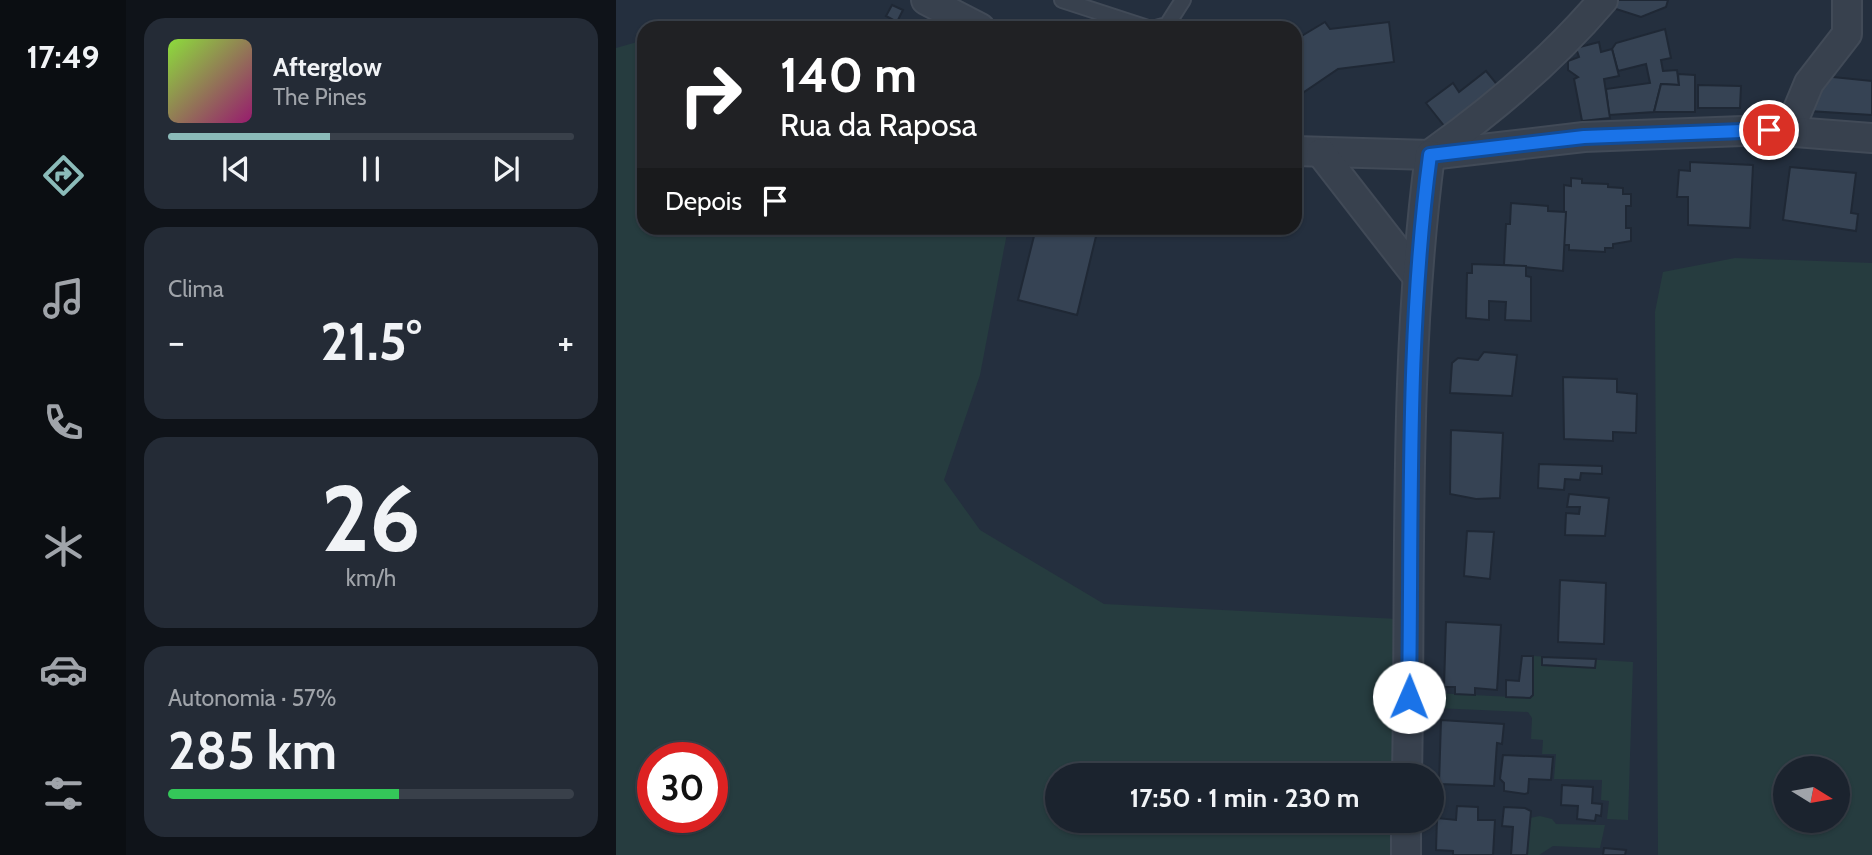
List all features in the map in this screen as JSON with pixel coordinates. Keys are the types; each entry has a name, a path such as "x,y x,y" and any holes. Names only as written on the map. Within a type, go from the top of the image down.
{"street":[{"path":"926,0 967,21"},
{"path":"1407,763 1410,417 1416,275 1430,155 1487,114 1538,69 1603,0"},
{"path":"1789,131 1809,83 1847,34 1847,0"},
{"path":"1308,152 1430,155 1584,137 1789,131 1872,138"},
{"path":"1308,152 1416,275"},
{"path":"1406,833 1406,855"}],"lane":[{"path":"1062,0 1126,21"},
{"path":"1170,21 1183,0"}],"green space":[{"path":"637,42 637,235 1007,235 980,375 944,480 980,530 1104,604 1398,619 1393,763 1045,763 1045,833 1392,833 1391,855 616,855 616,48"},
{"path":"1735,258 1872,263 1872,855 1658,855 1655,312 1663,272"},
{"path":"1533,656 1633,662 1628,820 1607,819 1609,801 1601,800 1602,780 1554,779 1556,754 1542,754 1543,740 1531,739 1532,718 1528,712 1435,708 1435,693 1530,698 1533,695"},
{"path":"1540,816 1552,819 1556,824 1605,825 1600,848 1553,846 1539,855 1527,855 1530,818"}],"building":[{"path":"1615,0 1668,0 1666,7 1641,17 1616,9"},
{"path":"892,5 903,10 898,21 886,16"},
{"path":"1325,22 1330,29 1389,22 1394,62 1338,69 1304,92 1302,36"},
{"path":"1665,29 1671,58 1661,60 1663,71 1677,70 1679,85 1661,84 1654,112 1609,115 1606,89 1650,83 1646,64 1618,71 1612,49 1616,43"},
{"path":"1599,42 1601,52 1612,49 1619,76 1604,79 1610,118 1582,121 1574,79 1578,77 1568,70 1568,61 1579,57 1576,48"},
{"path":"1486,71 1504,93 1449,132 1426,103 1453,83 1459,92"},
{"path":"1678,74 1695,75 1695,112 1654,112 1661,84 1679,85"},
{"path":"1823,76 1872,81 1872,115 1809,111"},
{"path":"1698,85 1741,86 1740,108 1698,108"},
{"path":"1690,162 1753,165 1750,228 1688,225 1688,197 1677,197 1679,170 1690,171"},
{"path":"1790,167 1856,173 1851,213 1858,214 1856,231 1783,220"},
{"path":"1571,178 1582,179 1582,183 1608,184 1608,187 1623,188 1623,194 1631,194 1631,206 1626,206 1626,228 1631,228 1631,241 1613,244 1613,248 1605,248 1605,252 1569,250 1569,245 1564,245 1564,185 1571,186"},
{"path":"1511,203 1548,206 1548,211 1566,212 1563,271 1504,265 1506,224 1510,224"},
{"path":"1034,235 1096,235 1077,315 1018,300"},
{"path":"1472,264 1526,266 1526,276 1531,277 1531,321 1505,320 1506,302 1489,301 1489,320 1466,318 1467,273 1472,273"},
{"path":"1484,352 1517,355 1512,396 1450,393 1452,363 1458,358 1478,360"},
{"path":"1563,377 1617,379 1617,392 1637,394 1636,433 1613,432 1613,441 1564,439"},
{"path":"1451,430 1503,433 1500,498 1476,499 1450,494"},
{"path":"1539,464 1602,466 1602,474 1581,473 1580,480 1565,479 1564,490 1538,488"},
{"path":"1569,494 1609,498 1605,536 1565,535 1566,513 1579,514 1580,507 1567,507"},
{"path":"1467,531 1494,532 1490,579 1464,576"},
{"path":"1560,580 1606,583 1604,644 1558,642"},
{"path":"1446,622 1501,625 1497,690 1475,688 1475,695 1455,694 1455,687 1444,687"},
{"path":"1522,656 1533,656 1533,695 1530,698 1506,697 1506,680 1519,681"},
{"path":"1542,657 1596,659 1595,668 1542,665"},
{"path":"1441,720 1504,724 1502,744 1497,743 1494,786 1444,784 1444,763 1440,763"},
{"path":"1503,755 1553,757 1551,780 1529,779 1528,793 1525,794 1504,791 1504,783 1500,779"},
{"path":"1562,785 1593,787 1592,803 1602,804 1601,816 1596,815 1595,821 1577,819 1578,806 1561,805"},
{"path":"1457,806 1478,807 1478,820 1495,820 1493,855 1453,855 1453,851 1436,850 1437,833 1444,833 1444,819 1456,820"},
{"path":"1504,807 1531,811 1527,855 1511,855 1513,827 1502,826"},
{"path":"1604,848 1626,850 1625,855 1603,855"}],"route":[{"path":"1409,697 1410,406 1418,245 1430,155 1584,137 1769,130"}]}
